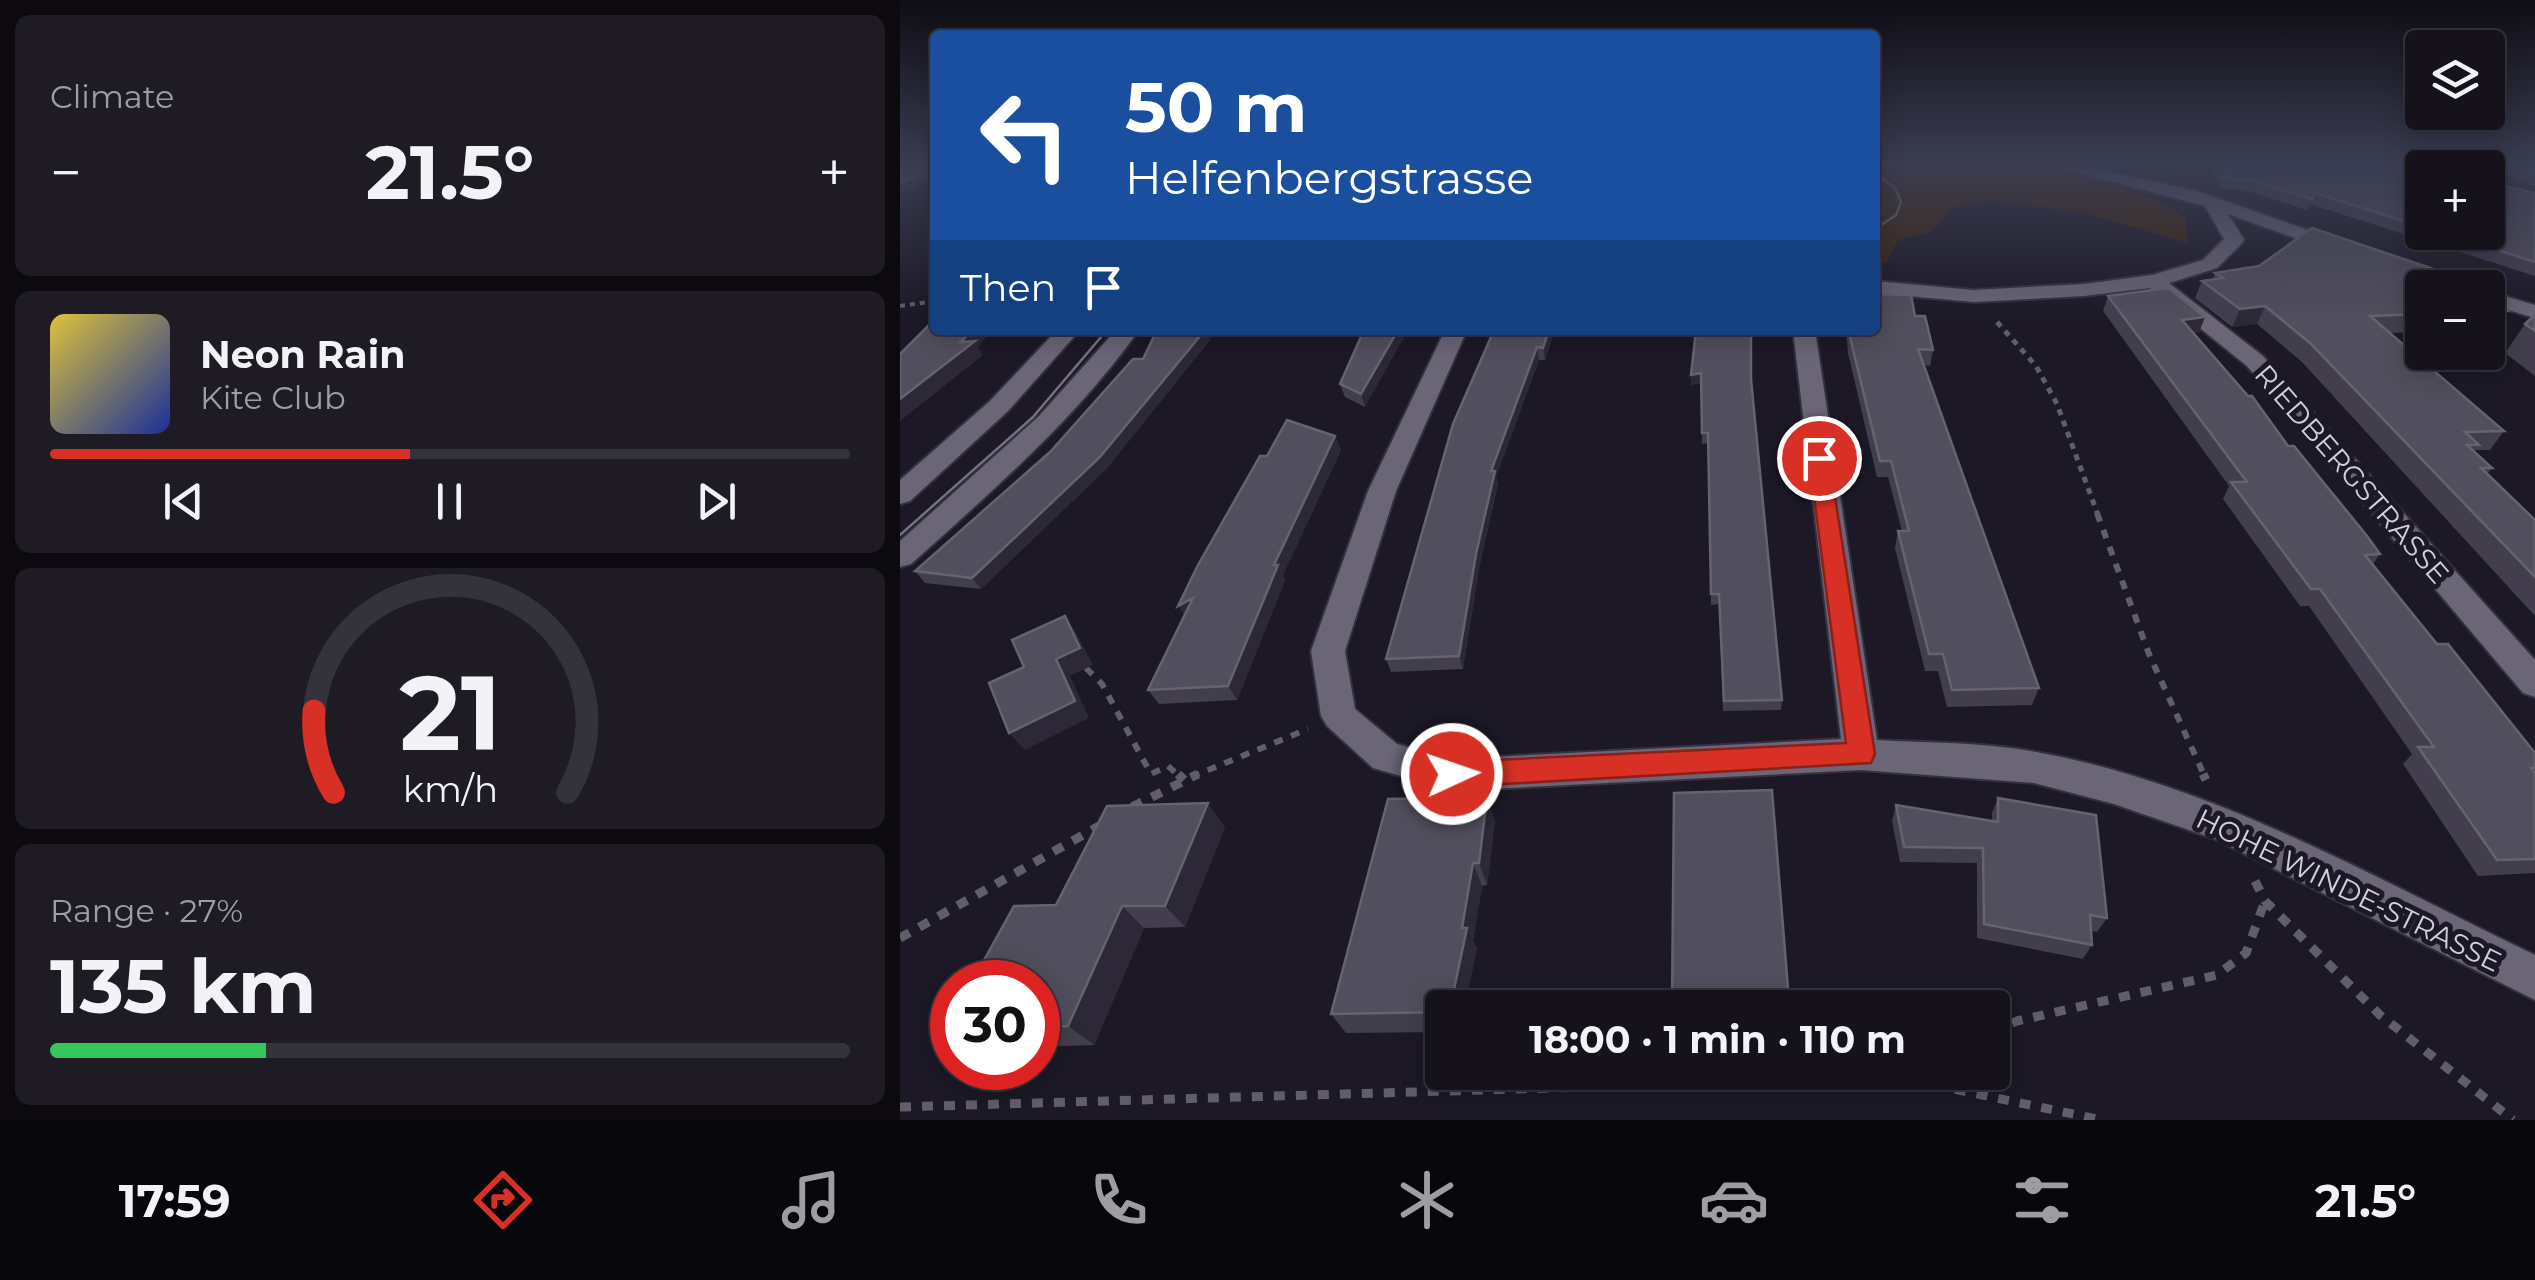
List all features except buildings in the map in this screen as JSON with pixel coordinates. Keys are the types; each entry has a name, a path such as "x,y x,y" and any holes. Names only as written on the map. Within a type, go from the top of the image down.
{"street":[{"path":"1880,287 1974,296 2154,282 2210,264 2234,240 2220,216"},
{"path":"2252,216 2348,251"},
{"name":"RIEDBERGSTRASSE","path":"2154,282 2254,361 2535,684"},
{"path":"2505,302 2535,312"},
{"path":"900,496 999,406 1065,335"},
{"path":"900,557 1018,453 1101,366 1124,335"},
{"path":"1339,716 1328,651 1382,490 1454,335"},
{"path":"1805,335 1861,754"},
{"name":"HOHE WINDE-STRASSE","path":"1339,716 1386,758 1452,774 1861,754 2034,767 2114,786 2226,826 2535,978"}],"path":[{"path":"1974,296 2036,366 2056,404 2143,638 2226,826 2264,901 2380,1015 2513,1120"},
{"path":"900,306 930,302"},
{"path":"1086,668 1102,684 1151,774 1168,766 1184,780"},
{"path":"1123,812 1184,780 1339,716"},
{"path":"900,938 1106,822"},
{"path":"2010,1024 2216,976 2246,953 2264,901"},
{"path":"900,1107 1482,1090"},
{"path":"1958,1090 2102,1120"}],"shaded area":[{"path":"1880,216 1945,216 1932,231 1898,240 1886,263 1880,262"},
{"path":"2095,216 2182,216 2188,243"}],"tram line":[{"path":"1880,226 1894,216"},
{"path":"900,535 1033,417 1103,335"}],"route":[{"path":"1452,774 1861,754 1819,458"}]}
